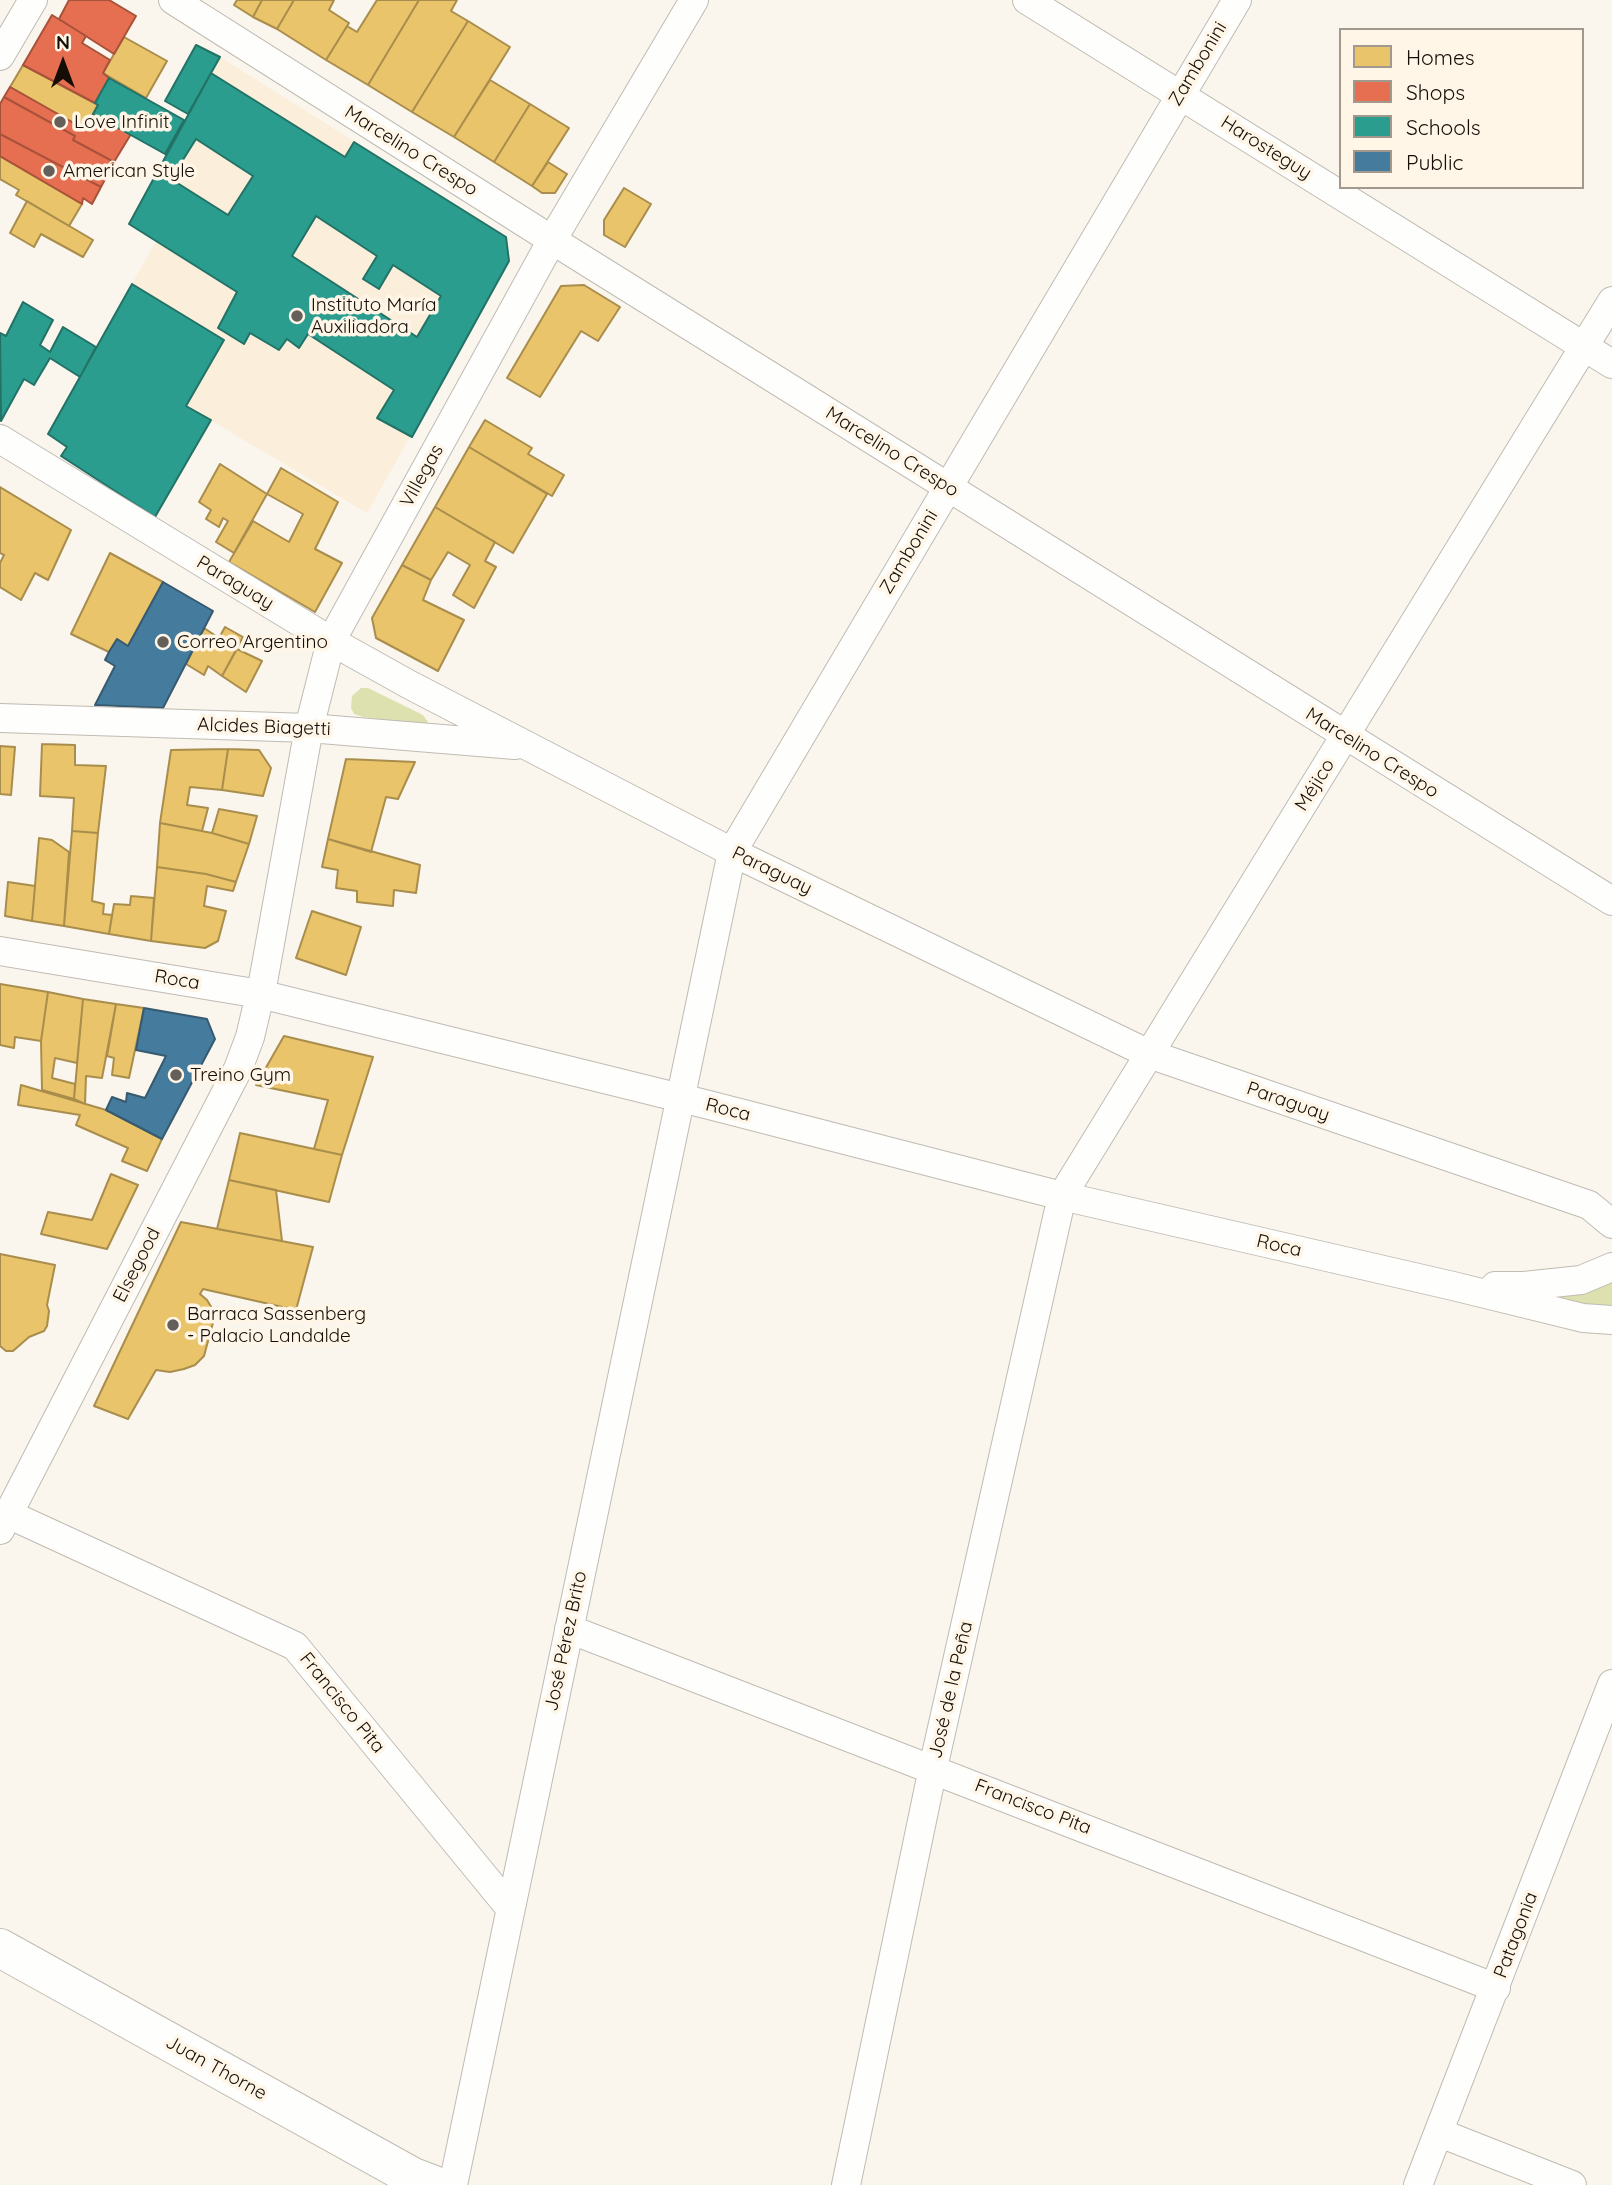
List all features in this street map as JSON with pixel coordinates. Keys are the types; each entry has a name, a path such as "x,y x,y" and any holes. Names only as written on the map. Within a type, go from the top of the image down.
{"street":[{"path":"0,56 33,0"},
{"name":"Marcelino Crespo","path":"173,0 552,240 1612,901"},
{"name":"Villegas","path":"260,994 309,728 331,641 552,240 694,0"},
{"name":"Harosteguy","path":"1027,0 1612,363"},
{"name":"Zambonini","path":"680,1098 732,852 1237,0"},
{"name":"Méjico","path":"1062,1196 1612,301"},
{"name":"Paraguay","path":"0,439 331,641 732,852 1149,1054 1600,1203 1612,1224"},
{"name":"Alcides Biagetti","path":"0,718 309,728 528,747"},
{"name":"Roca","path":"0,951 260,994 1062,1196 1453,1286"},
{"name":"Elsegood","path":"4,1522 238,1069 250,1037 260,994"},
{"name":"José Pérez Brito","path":"453,2185 680,1098"},
{"name":"José de la Peña","path":"846,2185 933,1768 1062,1196"},
{"path":"1453,1286 1524,1286 1581,1280 1612,1267"},
{"path":"1453,1286 1583,1318 1612,1320"},
{"name":"Francisco Pita","path":"4,1522 295,1646 510,1908"},
{"name":"Francisco Pita","path":"569,1629 1496,1988"},
{"name":"Patagonia","path":"1418,2185 1612,1684"},
{"name":"Juan Thorne","path":"0,1948 413,2177 434,2185"},
{"path":"1440,2133 1572,2185"}],"shaded area":[{"name":"Instituto María Auxiliadora","path":"220,57 506,237 509,261 367,513 212,421 155,517 61,456 67,447 48,434 156,241 129,224"}],"green space":[{"path":"361,688 368,688 423,715 428,722 424,725 354,714 351,708 352,696"},
{"path":"1612,1276 1612,1314 1525,1296"}],"building: Homes":[{"path":"237,0 262,0 253,17 234,5"},
{"path":"262,0 294,0 277,29 253,17"},
{"path":"294,0 334,0 329,10 349,23 326,60 277,29"},
{"path":"377,0 419,0 368,85 326,60 347,26 357,32"},
{"path":"419,0 457,0 451,11 468,21 412,112 368,85"},
{"path":"468,21 510,47 454,137 412,112"},
{"path":"124,37 167,61 146,98 103,73"},
{"path":"23,65 98,105 86,130 10,87"},
{"path":"490,80 530,104 494,162 454,137"},
{"path":"530,104 569,128 532,186 494,162"},
{"path":"0,156 82,204 69,226 16,195 19,190 0,179"},
{"path":"548,162 567,174 555,193 542,193 532,186"},
{"path":"624,188 651,204 625,247 604,235 604,220"},
{"path":"27,201 93,240 83,257 41,234 34,247 10,233"},
{"path":"584,285 620,307 598,341 581,331 540,397 507,378 561,286"},
{"path":"485,420 532,448 528,454 564,475 552,496 469,447"},
{"path":"469,447 547,494 513,553 435,507"},
{"path":"220,464 267,494 234,553 216,542 228,521 223,518 219,527 206,519 211,510 199,502"},
{"path":"281,468 338,502 315,549 342,563 315,612 229,562 253,521 289,542 303,514 267,494"},
{"path":"0,487 71,530 48,580 35,573 21,600 0,587 0,563 4,555 0,553"},
{"path":"435,507 495,542 485,561 496,567 474,608 453,595 470,565 448,552 431,580 402,565"},
{"path":"110,553 163,582 128,646 117,639 109,652 71,634"},
{"path":"402,565 431,580 423,600 464,620 438,671 376,638 372,618"},
{"path":"225,627 243,637 222,676 208,666 204,675 186,664 204,628 219,638"},
{"path":"237,649 262,661 246,692 222,676"},
{"path":"42,744 75,745 75,765 106,766 98,833 72,831 74,798 40,796"},
{"path":"0,746 15,747 11,795 0,794"},
{"path":"228,749 259,750 271,768 263,796 222,790"},
{"path":"228,749 222,790 190,787 187,805 208,808 202,831 160,823 171,750"},
{"path":"346,759 415,762 398,799 386,797 371,852 328,839"},
{"path":"219,809 257,816 249,844 212,833"},
{"path":"160,823 212,833 249,844 236,882 206,874 157,867"},
{"path":"72,831 98,833 92,901 104,904 103,914 112,915 109,934 64,926"},
{"path":"39,838 52,840 69,852 64,926 32,921"},
{"path":"328,839 420,865 416,893 394,890 393,906 357,902 357,891 336,888 338,870 322,867"},
{"path":"157,867 206,874 236,882 233,891 207,886 204,906 226,911 218,941 205,948 151,941"},
{"path":"8,882 35,886 32,921 5,916"},
{"path":"131,896 154,898 151,941 109,934 114,904 130,905"},
{"path":"312,911 361,927 346,975 296,958"},
{"path":"0,984 48,992 41,1041 15,1037 14,1048 0,1045"},
{"path":"48,992 83,999 77,1063 55,1058 52,1078 75,1084 74,1099 42,1090 41,1041"},
{"path":"83,999 116,1004 102,1078 86,1076 85,1104 74,1099"},
{"path":"116,1004 144,1008 129,1078 112,1075 114,1058 107,1056"},
{"path":"284,1036 373,1057 342,1155 314,1149 328,1100 256,1085"},
{"path":"21,1085 106,1110 162,1139 147,1171 122,1161 128,1148 76,1125 80,1115 18,1105"},
{"path":"240,1133 342,1155 329,1202 229,1180"},
{"path":"111,1174 138,1185 107,1249 41,1234 48,1212 92,1220"},
{"path":"229,1180 276,1190 282,1241 217,1229"},
{"name":"Barraca Sassenberg - Palacio Landalde","path":"181,1222 313,1247 296,1310 203,1289 200,1294 213,1310 214,1319 204,1356 195,1365 184,1369 170,1372 156,1370 128,1419 94,1406"},
{"path":"0,1254 55,1265 47,1305 47,1326 44,1331 29,1337 13,1351 6,1351 0,1346"}],"building: Shops":[{"path":"69,0 109,0 136,16 114,54 59,19"},
{"path":"52,15 86,36 82,43 110,60 103,73 109,78 95,103 23,65"},
{"name":"Love Infinit","path":"10,87 86,130 93,114 131,134 114,162 73,140 75,136 4,97"},
{"path":"4,97 75,136 73,140 114,162 101,187 0,134 0,104"},
{"name":"American Style","path":"0,134 101,187 92,204 83,198 82,204 0,156"}],"building: Schools":[{"path":"196,45 220,57 188,114 165,101"},
{"name":"Instituto María Auxiliadora","path":"211,73 345,157 354,142 506,237 509,261 412,437 377,418 394,390 308,334 299,348 287,339 279,350 250,333 244,344 218,328 237,292 129,224","holes":["196,139 253,176 228,215 171,179","316,216 377,256 363,279 379,289 393,265 441,296 417,337 292,256"]},
{"path":"109,78 184,120 165,154 93,114 98,105 95,103"},
{"path":"132,284 224,340 186,406 211,420 155,517 61,456 67,447 48,434"},
{"path":"23,302 53,320 40,345 50,352 63,327 96,347 80,377 50,358 34,385 24,379 1,421 0,333 6,336"}],"building: Public":[{"name":"Correo Argentino","path":"163,582 213,611 163,708 95,705 115,666 105,660 109,652 117,639 128,646"},
{"name":"Treino Gym","path":"144,1008 207,1019 215,1039 162,1139 106,1110 112,1097 126,1102 127,1093 145,1098 166,1056 136,1050"}],"place":[{"name":"Love Infinit","path":"60,122"},
{"name":"American Style","path":"49,171"},
{"name":"Instituto María Auxiliadora","path":"297,316"},
{"name":"Correo Argentino","path":"163,642"},
{"name":"Treino Gym","path":"176,1075"},
{"name":"Barraca Sassenberg - Palacio Landalde","path":"173,1325"}]}
